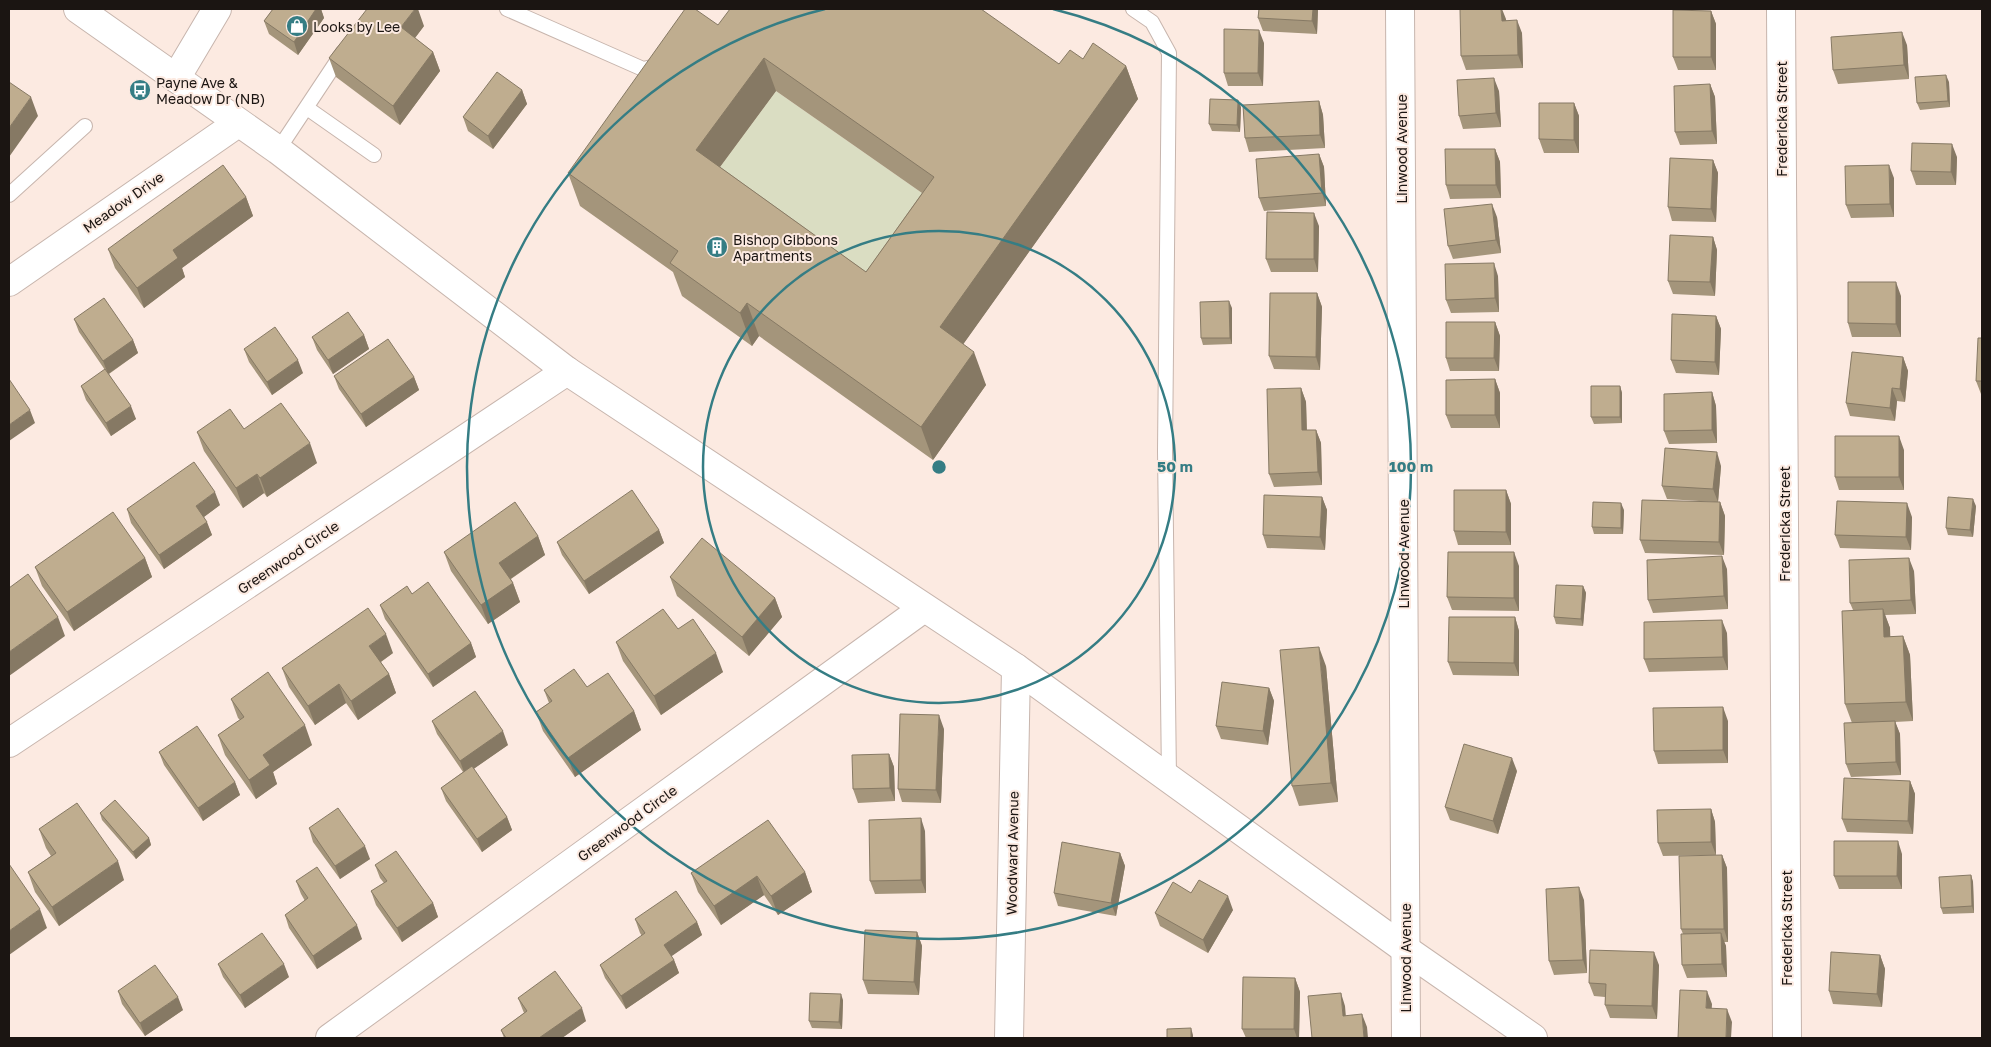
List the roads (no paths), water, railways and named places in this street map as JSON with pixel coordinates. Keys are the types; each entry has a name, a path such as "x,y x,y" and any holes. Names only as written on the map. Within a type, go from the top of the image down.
{"street":[{"path":"78,9 278,150 567,371 1016,668 1405,949 1533,1038"},
{"path":"176,78 217,9"},
{"name":"Linwood Avenue","path":"1400,9 1406,1038"},
{"name":"Fredericka Street","path":"1781,9 1786,1038"},
{"name":"Meadow Drive","path":"9,282 238,123"},
{"name":"Greenwood Circle","path":"9,743 567,371"},
{"name":"Greenwood Circle","path":"330,1038 924,608"},
{"name":"Woodward Avenue","path":"1009,1038 1016,668"}],"lane":[{"path":"507,9 643,69 661,66 674,53"},
{"path":"1133,9 1152,22 1169,53 1165,452 1169,779"},
{"path":"278,150 349,42"},
{"path":"307,108 374,155"},
{"path":"9,195 85,126"}],"place":[{"name":"Looks by Lee","path":"297,26"},
{"name":"Payne Ave & Meadow Dr (NB)","path":"140,90"},
{"name":"Bishop Gibbons Apartments","path":"717,247"}]}
